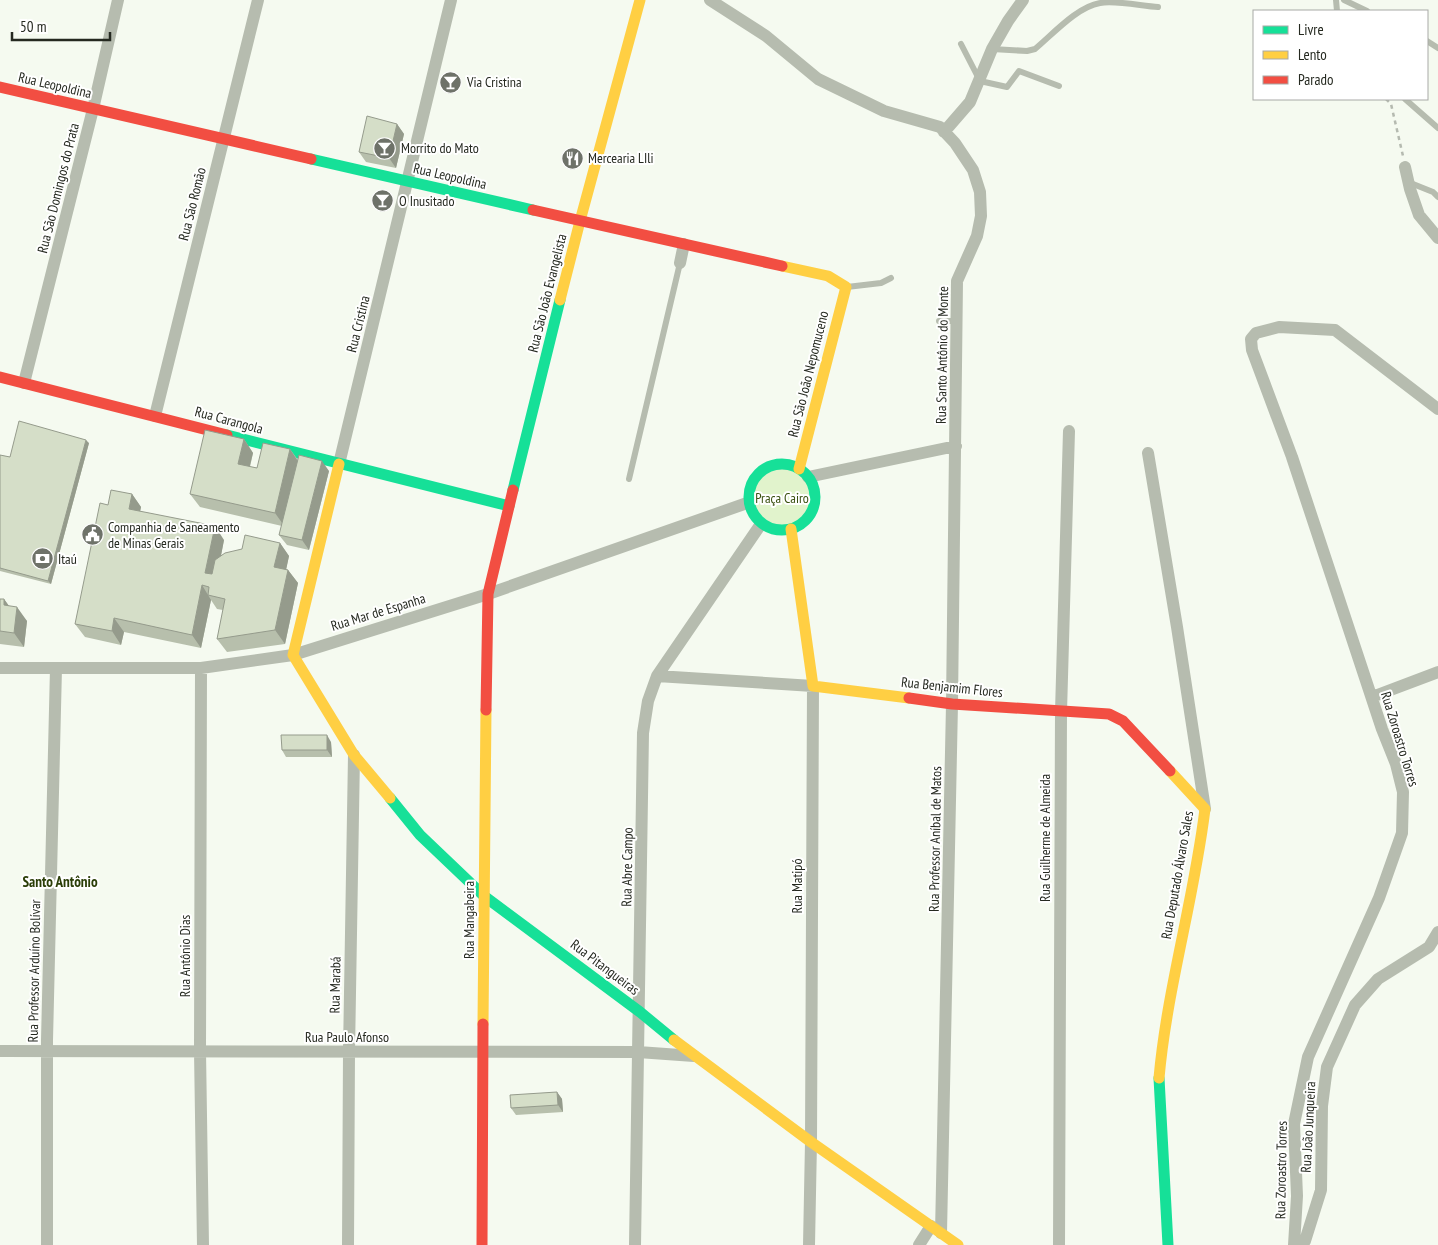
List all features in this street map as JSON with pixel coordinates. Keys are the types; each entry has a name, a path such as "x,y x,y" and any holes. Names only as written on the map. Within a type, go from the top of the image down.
{"street":[{"name":"Rua São Domingos do Prata","path":"24,383 93,109 118,0"},
{"name":"Rua São Romão","path":"155,416 258,0"},
{"name":"Rua Cristina","path":"293,655 451,0"},
{"name":"Rua São João Evangelista","path":"488,594 508,506 580,221 640,0"},
{"name":"Rua Santo Antônio do Monte","path":"710,0 766,36 818,79 884,112 940,127 973,170 980,192 981,216 977,236 957,281 956,446"},
{"path":"944,132 970,102 992,48 1022,0"},
{"name":"Rua Leopoldina","path":"0,87 408,182 828,276 846,287"},
{"path":"1405,167 1419,215 1438,238"},
{"path":"680,263 684,244"},
{"name":"Rua São João Nepomuceno","path":"804,473 846,287"},
{"name":"Rua Zoroastro Torres","path":"1294,1245 1296,1196 1294,1124 1308,1057 1379,898 1402,832 1403,792 1396,764 1372,698 1292,457 1252,350 1251,339 1256,333 1279,327 1335,330 1438,409"},
{"name":"Rua Carangola","path":"0,377 508,506"},
{"name":"Rua Guilherme de Almeida","path":"1059,1245 1061,712 1069,431"},
{"path":"804,473 956,446"},
{"name":"Rua Professor Aníbal de Matos","path":"936,1229 952,704 956,446"},
{"name":"Rua Deputado Álvaro Sales","path":"1148,453 1205,809 1200,851 1163,1036 1159,1081 1168,1245"},
{"path":"782,464 791,465 804,473 814,492 814,508 809,517 801,525 791,530 777,530 761,524 753,512 750,502 752,484 757,476 764,470 782,464"},
{"name":"Rua Mar de Espanha","path":"0,668 201,668 293,655 488,594 750,502"},
{"name":"Rua Abre Campo","path":"635,1245 643,733 648,701 657,676 761,524"},
{"name":"Rua Matipó","path":"791,530 813,686 809,1245"},
{"name":"Rua Mangabeira","path":"482,1245 488,594"},
{"name":"Rua Pitangueiras","path":"293,655 354,755 420,835 484,896 640,1012 694,1056 811,1142 958,1245"},
{"name":"Rua Professor Arduíno Bolívar","path":"47,1245 48,1052 56,668"},
{"name":"Rua Antônio Dias","path":"201,668 200,1051 203,1245"},
{"path":"1372,698 1438,672"},
{"name":"Rua Benjamim Flores","path":"657,676 813,686 952,704 1109,714 1123,721 1205,809"},
{"name":"Rua Marabá","path":"348,1245 354,755"},
{"name":"Rua João Junqueira","path":"1301,1245 1305,1241 1321,1190 1322,1106 1327,1067 1355,1005 1378,979 1429,946 1438,932"},
{"name":"Rua Paulo Afonso","path":"0,1051 638,1052 694,1056"},
{"path":"919,1245 936,1229"}],"lane":[{"path":"1344,0 1352,2 1365,10"},
{"path":"992,48 1027,51 1035,49 1084,7 1102,2 1158,7"},
{"path":"961,44 980,81 1007,87 1019,71 1059,86"},
{"path":"1406,100 1438,128"},
{"path":"1408,182 1433,192 1438,197"},
{"path":"630,479 680,263"},
{"path":"846,287 881,283 891,278"},
{"path":"939,321 956,321"}],"path":[{"path":"1387,100 1391,104 1405,167"}],"green space":[{"name":"Praça Cairo","path":"782,468 798,473 803,477 807,482 812,498 807,514 803,519 798,523 782,528 766,523 761,519 757,514 752,498 757,482 761,477 766,473"}],"building":[{"path":"367,116 397,124 389,158 359,152"},
{"path":"19,421 86,440 48,581 0,568 0,455 10,457"},
{"path":"205,430 244,439 238,464 257,468 263,443 290,449 275,513 190,494"},
{"path":"299,455 322,461 302,540 279,535"},
{"path":"111,490 132,494 129,509 215,526 205,573 212,574 215,560 225,553 242,549 245,535 280,543 274,567 288,570 275,630 217,639 225,599 208,595 209,587 202,585 192,635 114,618 112,631 75,624 100,503 108,505"},
{"path":"0,599 4,599 4,605 17,607 14,633 0,631"},
{"path":"281,735 327,735 327,750 282,750"},
{"path":"557,1092 558,1105 511,1108 510,1095"}],"traffic: fast":[{"path":"311,159 533,210"},
{"path":"513,490 560,300"},
{"path":"227,435 509,506"},
{"path":"782,464 795,467 805,474 812,484 815,497 812,510 805,520 795,527 782,530 769,527 759,520 752,510 749,497 752,484 759,474 769,467 782,464"},
{"path":"390,798 420,835 484,896 640,1012 674,1040"},
{"path":"1159,1078 1168,1245"}],"traffic: slow":[{"path":"560,300 640,0"},
{"path":"782,266 828,276 846,287 799,469"},
{"path":"339,464 293,655 354,755 390,798"},
{"path":"791,529 813,686 909,698"},
{"path":"483,1024 486,710"},
{"path":"1159,1078 1168,1011 1205,809 1170,771"},
{"path":"674,1040 811,1142 958,1245"}],"traffic: jam":[{"path":"0,87 311,159"},
{"path":"533,210 782,266"},
{"path":"0,377 227,435"},
{"path":"486,710 488,594 513,490"},
{"path":"909,698 952,704 1109,714 1123,721 1170,771"},
{"path":"482,1245 483,1024"}],"place":[{"name":"Via Cristina","path":"451,82"},
{"name":"Morrito do Mato","path":"385,148"},
{"name":"Mercearia LIli","path":"572,158"},
{"name":"O Inusitado","path":"383,201"},
{"name":"Companhia de Saneamento de Minas Gerais","path":"92,535"},
{"name":"Itaú","path":"42,559"}],"district":[{"name":"Santo Antônio","path":"60,882"}]}
